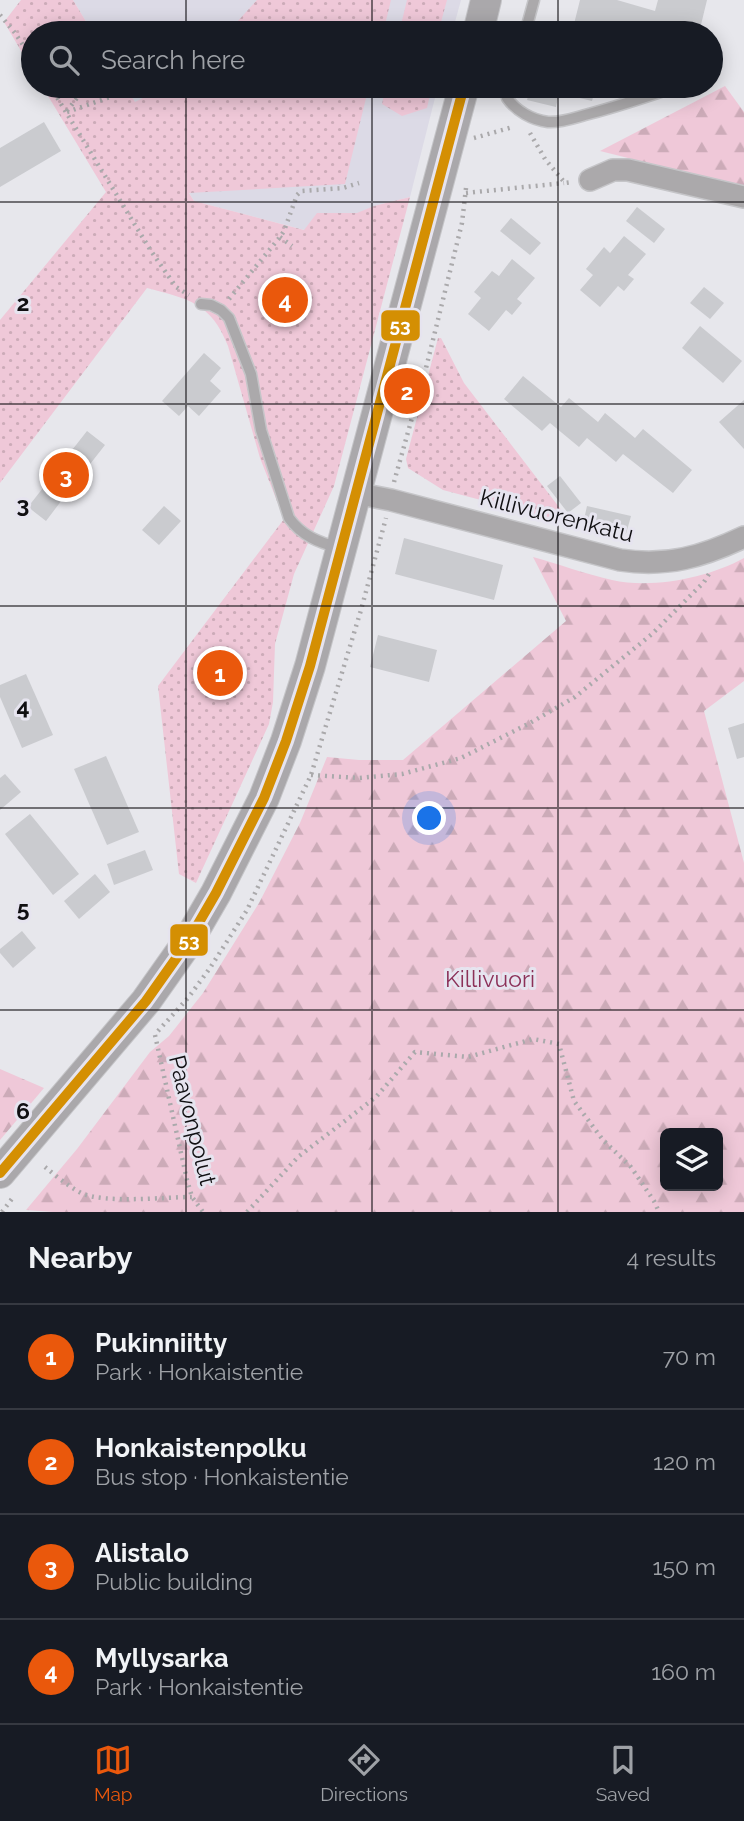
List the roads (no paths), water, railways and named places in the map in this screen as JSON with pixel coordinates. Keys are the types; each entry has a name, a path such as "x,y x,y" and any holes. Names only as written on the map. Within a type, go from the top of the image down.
{"street":[{"path":"481,21 486,0"},
{"path":"0,1173 146,1001 187,943 216,893 264,798 310,666 461,98"},
{"path":"590,180 613,170 628,170 744,197"},
{"name":"Killivuorenkatu","path":"355,493 620,560 644,563 669,562 693,556 744,537"}],"lane":[{"path":"528,21 534,0"},
{"path":"507,98 513,107 525,115 548,122 572,119 642,98"},
{"path":"201,304 211,305 229,318 251,374 261,430 289,518 297,530 318,542 342,549"}],"place":[{"name":"Myllysarka","path":"285,300"},
{"name":"Honkaistenpolku","path":"407,391"},
{"name":"Alistalo","path":"66,475"},
{"name":"Pukinniitty","path":"220,673"}],"park label":[{"name":"Killivuori","path":"490,978"}]}
